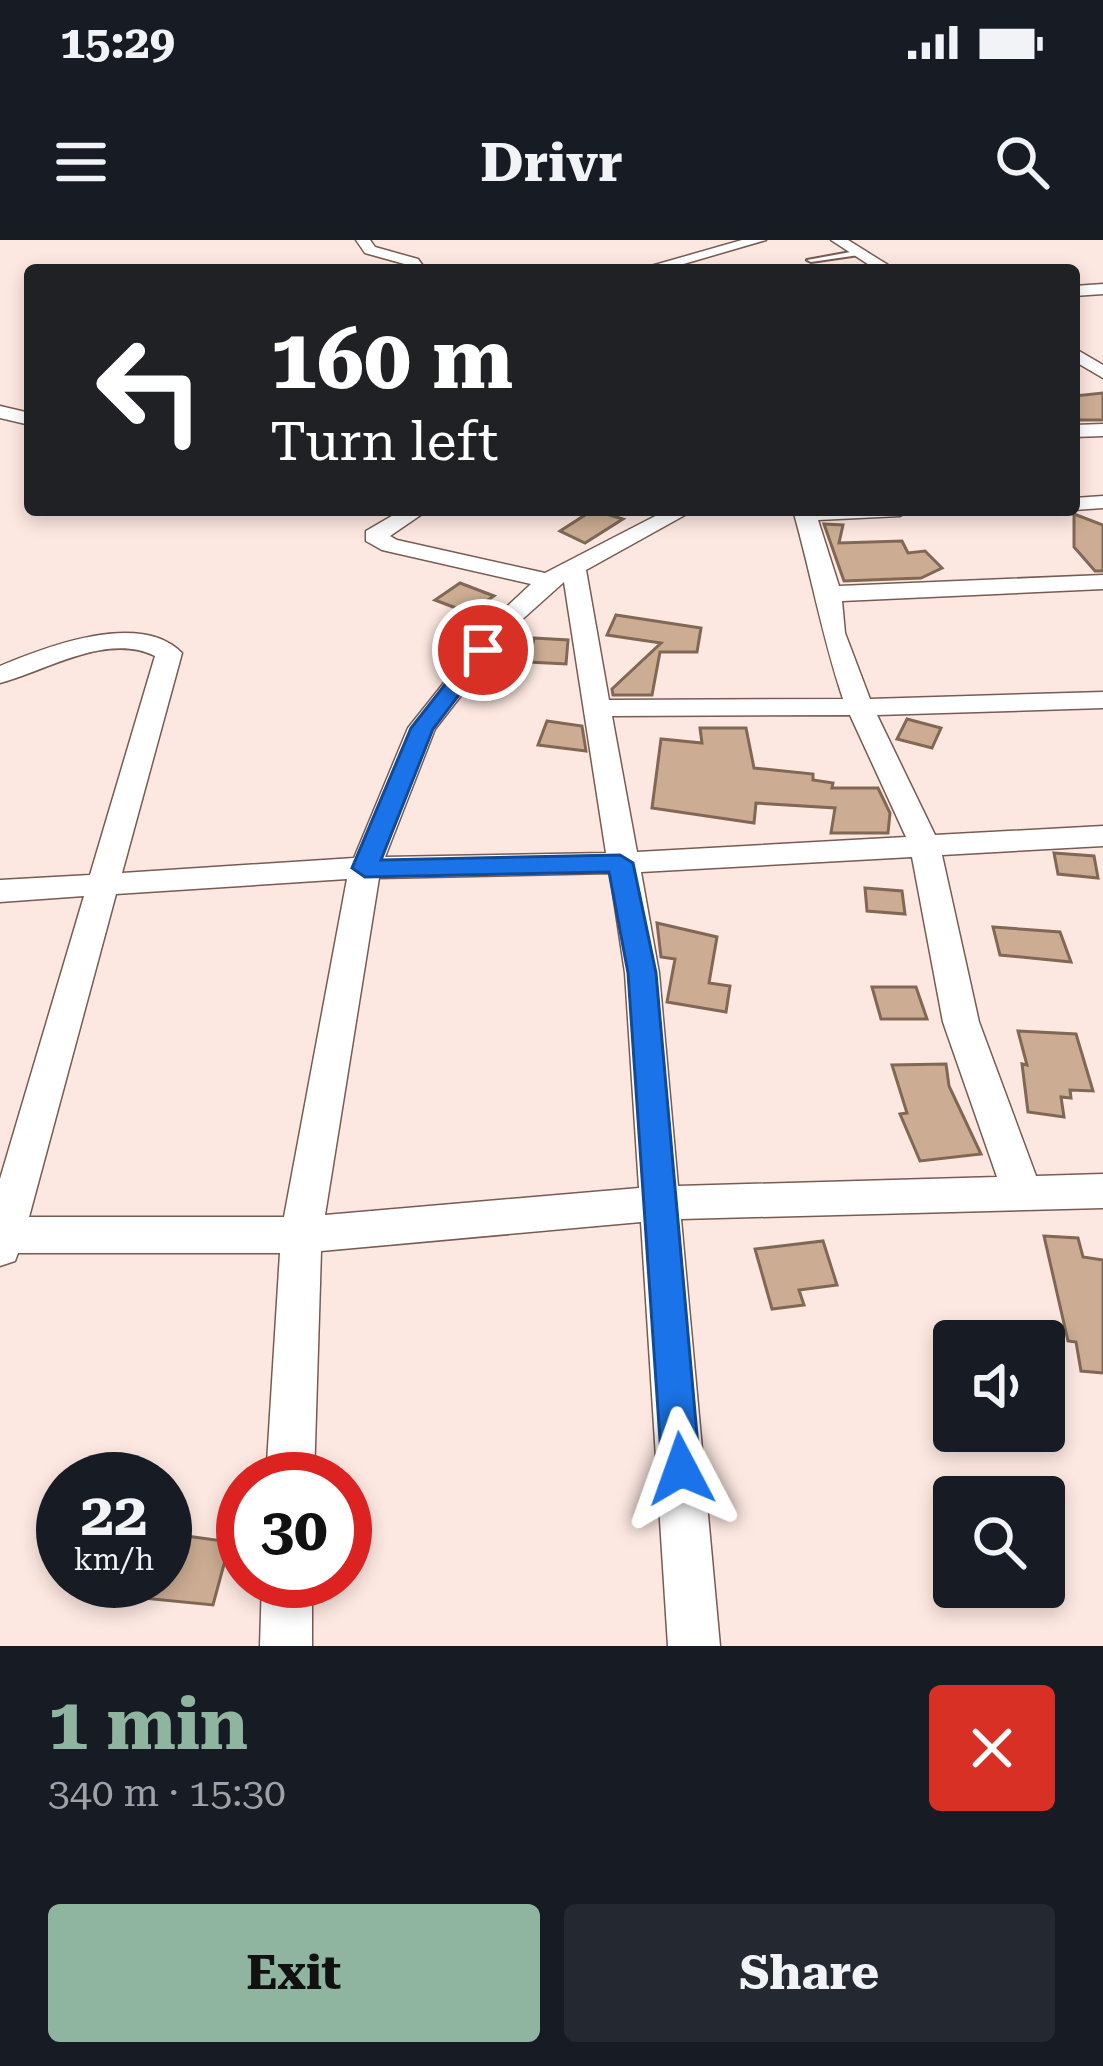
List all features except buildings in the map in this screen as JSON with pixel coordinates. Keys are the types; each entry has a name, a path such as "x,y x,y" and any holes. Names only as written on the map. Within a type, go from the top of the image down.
{"street":[{"path":"363,240 370,250 414,264"},
{"path":"668,264 759,240"},
{"path":"838,240 877,264"},
{"path":"407,516 374,536 390,545 560,573"},
{"path":"291,1452 301,1235 365,868 422,728 507,620 560,573 671,516"},
{"path":"805,516 829,594 833,633 859,706 925,846 962,1022 1022,1192"},
{"path":"560,573 601,708 620,863 642,973 694,1646"},
{"path":"829,594 1103,582"},
{"path":"0,675 68,651 107,644 155,645 169,653 3,1242 301,1235 661,1203 1103,1191"},
{"path":"601,708 1103,700"},
{"path":"0,891 365,868 620,863 1103,836"},
{"path":"286,1646 287,1608"}],"lane":[{"path":"811,260 856,253"}],"route":[{"path":"483,650 422,728 365,868 620,863 642,973 681,1469"}]}
